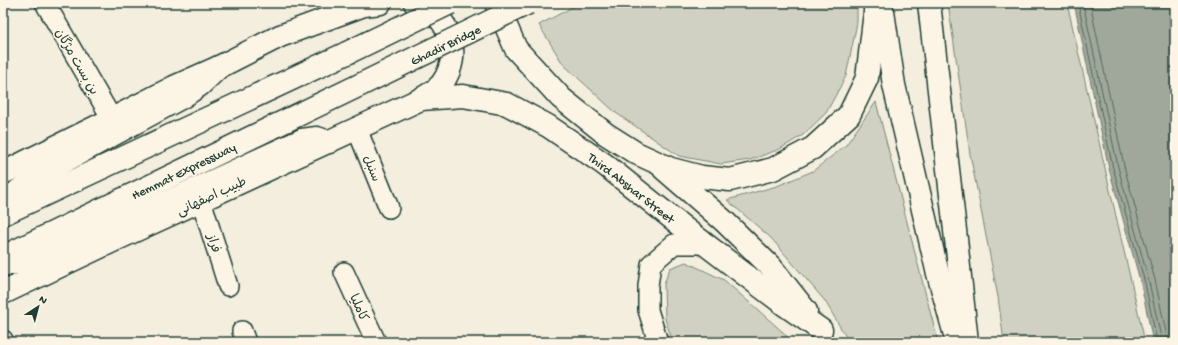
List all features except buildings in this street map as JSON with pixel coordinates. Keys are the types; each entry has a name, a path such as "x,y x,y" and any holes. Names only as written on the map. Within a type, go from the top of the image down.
{"main road":[{"path":"3,173 112,120 174,87 219,67 280,36 331,3"},
{"path":"415,3 424,6 438,15 448,29 452,45 452,62 446,78 435,91 421,99"},
{"path":"3,214 347,53 450,3"},
{"path":"496,3 516,49 562,98 606,134 636,152 671,168 702,177 730,180 773,169 812,148 848,115 867,78 875,3"},
{"name":"Ghadir Bridge","path":"362,84 528,3"},
{"path":"881,3 894,85 937,270 957,342"},
{"path":"929,3 967,342"},
{"path":"280,36 370,4"},
{"path":"3,205 35,177 184,96 200,85 219,67"},
{"name":"Hemmat Expressway","path":"3,257 362,84"},
{"name":"Third Abshar Street","path":"421,99 463,96 507,104 548,126 604,164 824,336"},
{"name":"طبیب اصفهانی","path":"3,293 421,99"},
{"path":"3,264 29,262 43,259 302,140 318,138 329,142"},
{"name":"Third Abshar Street","path":"654,160 724,221 771,267 824,336"}],"street":[{"name":"بن بست مژگان","path":"45,3 112,120"},
{"name":"سنبل","path":"357,129 389,208"},
{"name":"فراز","path":"201,200 228,286"},
{"path":"658,342 648,310 648,286 651,264 674,244 707,244"},
{"name":"کاملیا","path":"344,272 376,342"}],"shaded area":[{"path":"580,3 857,3 857,23 846,76 826,113 803,135 780,149 750,160 721,164 679,156 616,113 563,64 539,25"},
{"path":"948,3 1067,3 1145,342 1004,342 998,297 970,154"},
{"path":"876,102 938,342 849,342 825,301 771,238 727,200 777,186 813,171 846,145"},
{"path":"686,262 724,280 784,333 791,342 673,342 665,319 664,284 670,268"}],"water":[{"path":"1074,3 1175,3 1175,342 1153,342 1141,284 1109,169"}]}
